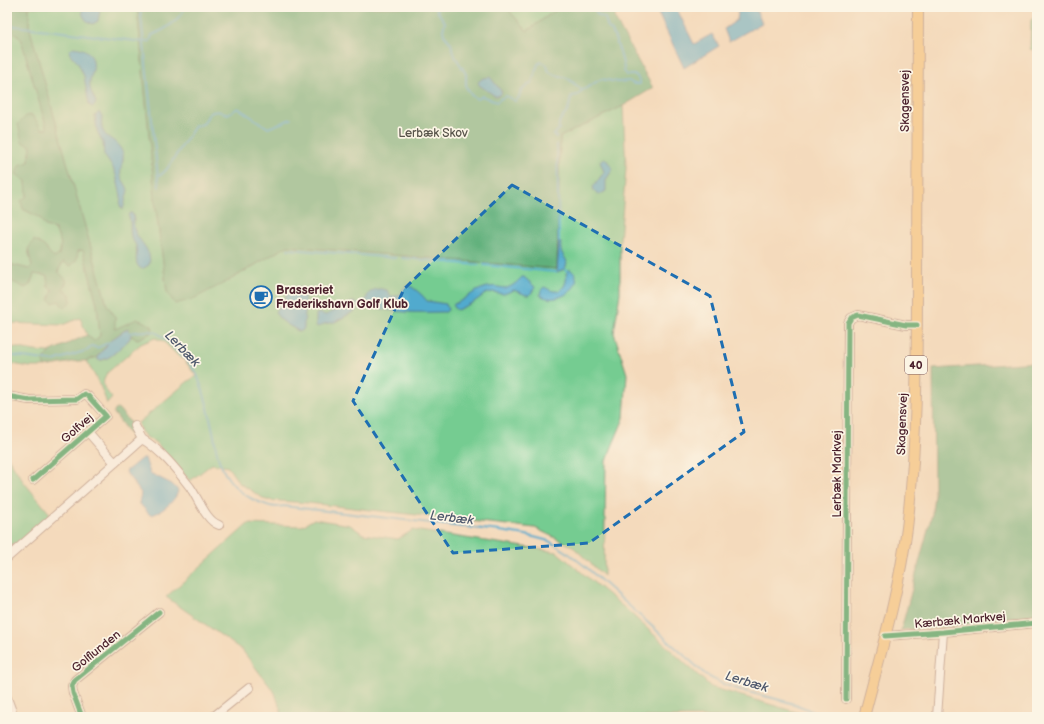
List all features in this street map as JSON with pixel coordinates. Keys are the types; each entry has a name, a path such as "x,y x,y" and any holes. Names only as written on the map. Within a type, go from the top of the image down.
{"main road":[{"name":"Skagensvej","path":"864,717 885,636 903,553 912,476 915,434 917,325 918,7"}],"street":[{"name":"Lerbæk Markvej","path":"846,699 848,323 851,318 858,315 906,325 917,325"},
{"name":"Golfvej","path":"7,396 29,400 77,399 84,394 88,396 106,416 33,480"},
{"path":"135,426 142,439 151,444 190,487 205,513 214,524 219,525"},
{"name":"Golfvej","path":"88,432 115,462"},
{"path":"7,558 142,439"},
{"name":"Golflunden","path":"82,717 73,693 72,686 75,680 159,612"},
{"name":"Kærbæk Markvej","path":"885,636 1037,623"},
{"name":"Kærbæk Markvej","path":"937,717 943,632"},
{"path":"213,717 249,688"},
{"path":"7,698 14,717"}],"highlighted area":[{"path":"512,185 710,296 744,432 589,543 453,553 353,401 404,289"}],"green space":[{"path":"7,7 14,8 8,19 11,29 21,39 47,129 42,129 31,146 26,181 27,196 23,209 40,218 45,226 55,229 61,243 59,255 54,258 44,246 28,249 32,266 29,269 9,264 7,268"},
{"path":"14,7 29,7 29,26 107,305 115,316 115,329 137,319 151,325 153,328 151,333 138,339 131,336 128,328 111,340 97,357 86,361 45,367 43,362 49,352 87,335 94,341 100,336 97,304 83,250 78,251 77,259 71,266 63,262 58,271 67,281 63,289 70,294 71,302 64,308 59,301 53,303 49,300 53,290 48,287 47,276 34,274 30,285 25,288 7,279 7,268 9,264 29,269 32,266 28,249 34,240 44,246 54,258 59,255 61,243 55,229 45,226 40,218 23,209 21,201 27,196 26,181 16,174 19,165 29,162 31,146 22,142 18,124 26,116 32,115 42,129 47,129 21,39 11,29 8,19"},
{"path":"29,7 137,7 156,209 167,292 228,281 287,246 557,269 560,137 623,106 626,168 620,241 620,293 614,333 627,374 624,418 606,461 604,576 572,546 535,528 308,503 266,500 239,483 228,467 212,464 190,481 155,442 144,435 138,423 196,376 183,358 180,358 163,341 155,338 141,344 107,373 104,380 104,386 112,398 107,404 103,392 86,361 97,357 98,360 106,359 115,353 129,340 131,336 138,339 153,328 114,329 115,316 107,305 29,26"},
{"name":"Lerbæk Skov","path":"137,7 506,7 527,31 560,7 620,7 614,17 653,88 623,106 560,137 557,269 287,246 228,281 193,299 175,304 167,292 156,209"},
{"path":"506,7 560,7 527,31"},
{"path":"1034,17 1037,18 1037,51 1030,49 1031,20"},
{"path":"83,250 97,304 100,336 94,341 87,335 80,318 62,325 7,323 7,279 30,285 34,274 47,276 48,287 55,294 64,308 63,289 58,271 68,258"},
{"path":"7,346 49,352 43,362 45,367 30,367 7,363"},
{"path":"1037,362 1037,621 901,630 932,514 934,494 933,369"},
{"path":"118,408 131,423 136,432 136,440 129,447 131,436 113,412"},
{"path":"7,456 23,481 51,515 7,554"},
{"path":"314,519 350,525 363,534 398,539 413,530 557,552 627,610 711,687 813,717 283,717 275,693 242,650 166,597 248,524 302,526"}],"water":[{"path":"83,7 99,7 100,11 98,21 93,24 88,22 82,13"},
{"path":"655,7 676,7 694,44 712,34 719,46 684,68"},
{"path":"734,7 755,7 762,23 729,42 724,29 737,20 738,13"},
{"path":"73,47 83,49 92,57 93,70 90,84 96,102 92,107 89,105 84,76 78,63 69,51"},
{"path":"490,77 502,92 500,95 495,96 479,85 478,82 483,78"},
{"path":"99,112 102,116 103,130 105,134 115,142 123,154 121,176 128,190 123,210 120,206 121,196 116,175 104,155 103,143 97,131 95,116"},
{"path":"604,158 613,169 606,180 606,191 598,194 594,191 593,187 604,172 600,162"},
{"path":"130,213 133,215 135,231 149,255 149,265 142,269 137,263 136,246 131,237 130,220 128,215"},
{"path":"559,241 561,243 561,252 567,263 565,269 557,272"},
{"path":"569,269 575,274 576,280 575,286 570,291 563,296 556,298 548,298 540,295 541,290 544,287 552,291 560,290 564,286 566,274"},
{"path":"524,277 535,287 530,295 514,290 504,294 492,292 485,294 474,302 457,310 453,307 454,304 480,289 490,287 507,288 516,283"},
{"path":"409,285 421,294 427,301 446,304 448,310 446,312 395,311 376,307 367,301 367,296 376,289 387,290 390,296 398,296 404,288"},
{"path":"297,287 300,287 303,292 305,302 304,329 300,332 282,321 275,311 283,303 286,295"},
{"path":"352,302 355,302 357,309 355,311 335,322 324,324 319,327 316,326 316,314 319,313 326,315"},
{"path":"128,328 131,336 129,340 111,356 106,359 98,360 97,357 111,340"},
{"path":"142,458 145,458 150,473 172,484 178,490 172,502 158,512 150,515 139,503 141,493 126,471"}],"waterway":[{"path":"140,7 159,187"},
{"path":"7,25 144,42 150,41 152,35 172,24 180,16 185,7"},
{"path":"436,7 437,11 445,22 443,30 444,35 451,43 453,53 466,74 466,87 472,96 477,99 482,96 497,102 506,96 515,101 518,99 521,91 532,82 538,64 542,62 547,65 548,70 554,75 567,78 583,90 601,79 618,82 629,81 634,84 640,84 636,75 627,75 624,71 612,31 608,28 605,18 598,15 596,12 597,8 604,7"},
{"path":"556,137 554,135 559,129 560,121 568,110 572,96 578,95 582,90"},
{"path":"158,175 162,174 167,169 195,126 204,123 211,112 218,111 228,114 238,108 268,128 291,119"},
{"path":"557,144 559,241"},
{"path":"288,249 396,258"},
{"path":"402,258 479,265"},
{"path":"484,265 556,272"},
{"path":"363,302 367,300"},
{"name":"Lerbæk","path":"130,333 145,331 156,332 165,338 192,367 197,375 205,397 219,460 225,474 234,486 252,499 274,507 283,506 500,531 526,535 549,541 586,567 705,674 729,686 794,704 807,709 820,717"},
{"name":"Lerbæk","path":"7,355 53,361 88,350 92,346 97,348 110,342"}],"cycle path":[{"path":"846,699 848,323 851,318 858,315 906,325 917,325"},
{"path":"7,396 29,400 77,399 84,394 88,396 106,416 33,480"},
{"path":"82,717 73,693 72,686 75,680 159,612"},
{"path":"885,636 1037,623"}],"place":[{"name":"Brasseriet Frederikshavn Golf Klub","path":"261,297"}]}
